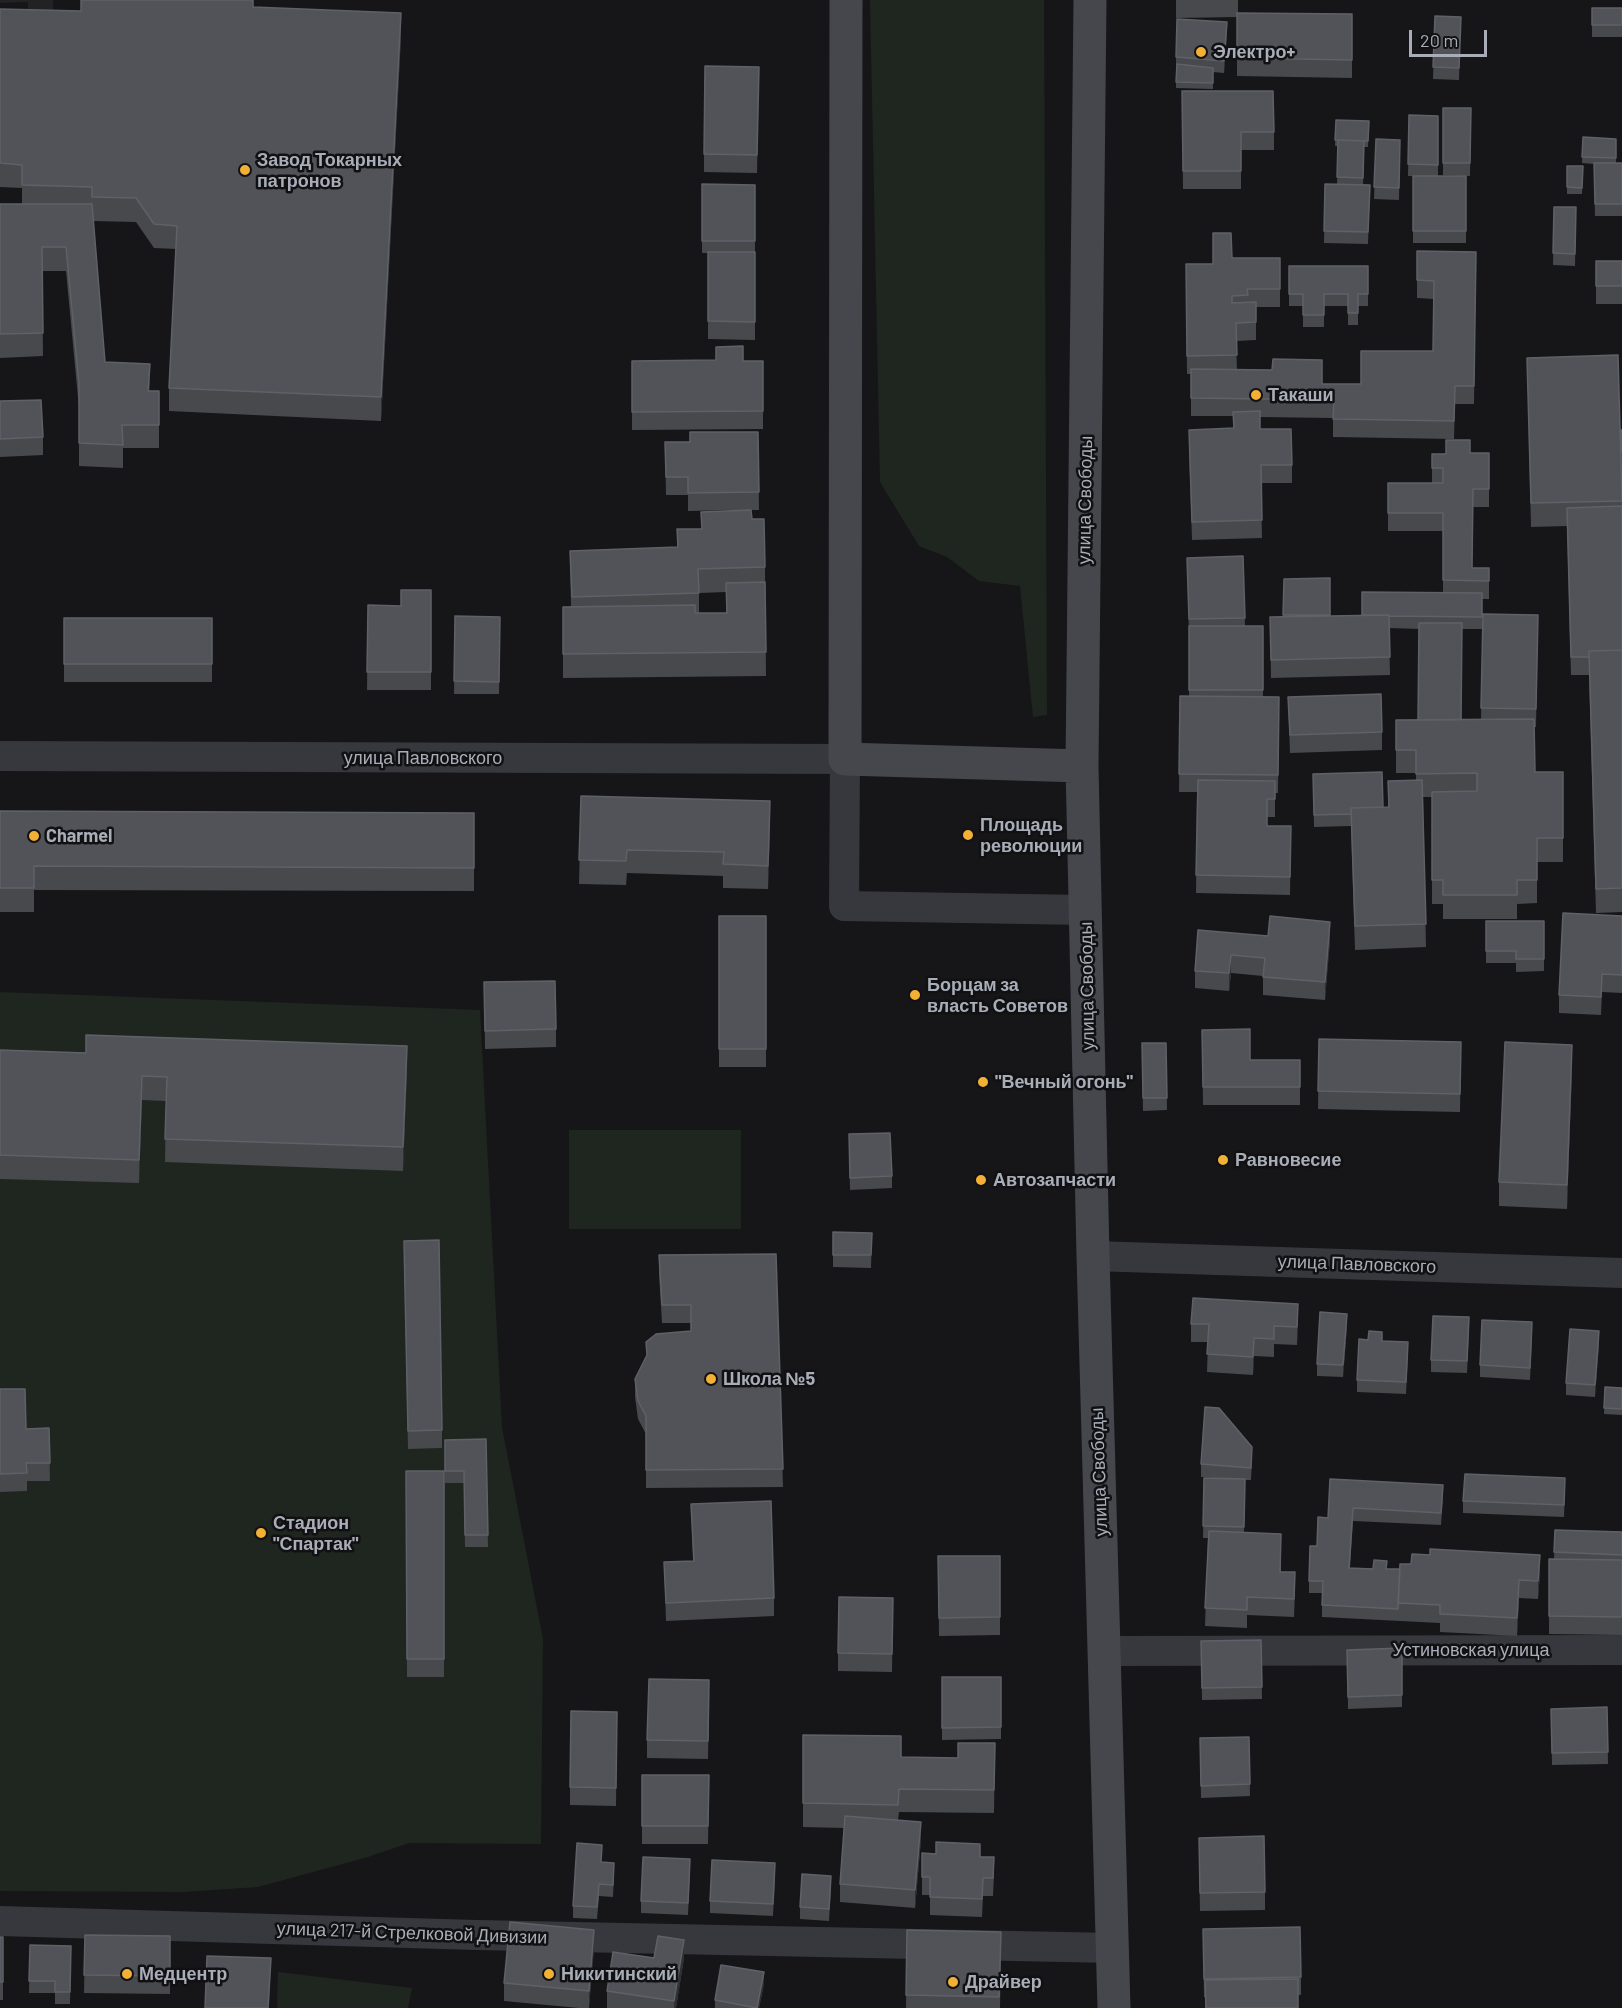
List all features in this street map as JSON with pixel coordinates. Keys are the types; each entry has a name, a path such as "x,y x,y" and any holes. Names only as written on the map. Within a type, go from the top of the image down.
{"main road":[{"path":"846,0 845,759 1082,766"},
{"name":"улица Свободы","path":"1090,0 1082,766 1114,2008"}],"street":[{"name":"улица Павловского","path":"0,756 845,759"},
{"path":"845,759 844,906 1085,910"},
{"name":"улица Павловского","path":"1093,1256 1622,1273"},
{"name":"Устиновская улица","path":"1105,1651 1622,1650"},
{"name":"улица 217-й Стрелковой Дивизии","path":"0,1921 477,1935 1113,1948"}],"shaded area":[{"path":"0,0 53,0 53,22 28,22 28,2 0,3"},
{"path":"870,0 1044,0 1047,715 1033,717 1020,586 979,581 947,557 919,546 880,482"},
{"name":"Стадион \"Спартак\"","path":"0,992 480,1010 502,1427 543,1639 541,1844 409,1843 368,1857 258,1887 183,1892 0,1891"},
{"path":"569,1130 741,1130 741,1229 569,1229"},
{"path":"278,1972 412,1988 408,2008 277,2008"}],"building":[{"path":"81,0 253,0 253,7 401,13 381,397 169,388 177,226 154,224 136,198 92,197 92,187 22,185 22,165 0,163 0,9 81,11"},
{"path":"1592,8 1622,8 1622,25 1592,25"},
{"path":"1237,13 1352,14 1352,60 1237,58"},
{"path":"1435,16 1461,17 1459,68 1433,67"},
{"name":"Электро+","path":"1177,19 1227,22 1224,61 1176,57"},
{"path":"1177,64 1213,68 1213,83 1176,82"},
{"path":"705,66 759,67 757,155 704,154"},
{"path":"1182,91 1273,91 1274,132 1241,132 1241,171 1183,171"},
{"path":"1443,108 1471,108 1470,163 1443,163"},
{"path":"1409,115 1438,116 1438,165 1408,164"},
{"path":"1336,120 1369,121 1368,141 1335,140"},
{"path":"1583,137 1616,139 1616,158 1582,157"},
{"path":"1376,139 1400,140 1399,188 1374,187"},
{"path":"1338,140 1364,141 1363,178 1337,177"},
{"path":"1594,163 1622,163 1622,204 1595,204"},
{"path":"1567,166 1583,166 1582,188 1567,187"},
{"path":"1413,176 1466,176 1466,231 1413,231"},
{"path":"702,184 755,185 755,241 702,241"},
{"path":"1325,184 1370,185 1368,232 1324,231"},
{"path":"0,204 92,204 105,362 150,364 148,391 159,391 159,425 122,425 123,445 79,443 79,384 66,247 42,247 43,333 0,334"},
{"path":"1554,207 1576,207 1575,254 1553,253"},
{"path":"1213,233 1231,233 1232,258 1280,258 1280,289 1247,289 1248,295 1232,296 1232,303 1256,302 1256,322 1236,323 1237,355 1187,356 1186,264 1213,264"},
{"path":"1417,251 1476,252 1474,386 1455,386 1454,421 1333,419 1334,400 1191,398 1191,369 1272,370 1273,359 1322,360 1322,384 1361,384 1361,351 1433,351 1434,281 1417,280"},
{"path":"708,252 755,252 755,322 708,321"},
{"path":"1596,261 1622,261 1622,286 1596,286"},
{"path":"1289,266 1368,266 1368,294 1358,294 1358,313 1348,313 1348,294 1324,294 1324,315 1303,315 1303,294 1289,294"},
{"path":"743,346 743,361 763,361 763,411 632,412 632,361 716,360 716,347"},
{"path":"1618,355 1622,501 1531,503 1527,358"},
{"path":"41,400 43,437 0,439 0,401"},
{"path":"1260,411 1260,429 1291,429 1292,465 1261,465 1262,520 1192,522 1189,430 1234,428 1233,412"},
{"path":"690,432 758,432 759,492 688,493 688,477 666,477 665,442 690,442"},
{"path":"1446,440 1470,440 1470,453 1489,453 1489,489 1473,489 1472,568 1489,568 1489,581 1443,580 1443,513 1388,513 1388,483 1443,483 1443,468 1432,468 1432,454 1446,454"},
{"path":"1622,506 1622,650 1589,651 1589,657 1571,657 1567,508"},
{"path":"751,510 752,519 764,519 765,567 698,569 699,593 572,597 570,551 678,547 677,529 702,529 701,512"},
{"path":"1243,556 1245,618 1189,619 1187,558"},
{"path":"1330,578 1330,615 1283,615 1284,579"},
{"path":"765,582 766,652 563,654 563,607 695,605 695,613 727,613 726,583"},
{"path":"401,590 431,590 431,672 367,672 368,605 401,606"},
{"path":"1362,592 1482,593 1482,617 1362,615"},
{"path":"1483,614 1538,615 1536,709 1481,708"},
{"path":"1389,615 1390,657 1271,660 1270,617"},
{"path":"455,616 500,617 499,682 454,681"},
{"path":"64,618 212,618 212,664 64,664"},
{"path":"1419,623 1462,623 1461,720 1418,720"},
{"path":"1189,626 1263,626 1263,690 1189,690"},
{"path":"1622,650 1622,888 1596,889 1589,651"},
{"path":"1381,694 1382,732 1290,735 1288,697"},
{"path":"1180,696 1279,697 1278,775 1179,774"},
{"path":"1534,719 1535,772 1563,772 1563,838 1537,838 1537,880 1517,880 1517,895 1443,895 1443,880 1432,880 1432,792 1477,791 1477,773 1416,774 1416,750 1396,750 1396,720"},
{"path":"1382,772 1383,807 1351,808 1351,814 1314,815 1313,774"},
{"path":"1198,780 1275,781 1275,799 1267,799 1267,826 1291,826 1290,877 1196,875"},
{"path":"1422,780 1426,924 1355,926 1351,808 1389,807 1388,781"},
{"path":"581,796 770,801 768,866 723,864 724,852 627,850 626,861 579,860"},
{"path":"0,811 474,813 474,868 34,866 34,888 0,888"},
{"path":"1563,913 1622,916 1622,975 1602,974 1601,997 1559,995"},
{"path":"719,916 766,916 766,1049 719,1049"},
{"path":"1270,916 1330,922 1325,982 1263,977 1265,958 1231,955 1229,973 1195,971 1198,930 1268,936"},
{"path":"1486,921 1544,921 1544,959 1516,959 1516,951 1486,951"},
{"path":"555,981 556,1029 485,1031 484,982"},
{"path":"1250,1029 1250,1060 1300,1060 1300,1087 1203,1087 1202,1030"},
{"path":"86,1035 407,1046 403,1147 165,1139 167,1077 142,1076 139,1160 0,1155 0,1050 86,1053"},
{"path":"1319,1039 1461,1042 1460,1094 1318,1091"},
{"path":"1505,1042 1572,1045 1567,1185 1499,1182"},
{"path":"1142,1043 1166,1043 1167,1098 1143,1098"},
{"path":"890,1133 892,1176 850,1178 849,1134"},
{"path":"833,1232 872,1233 871,1255 833,1255"},
{"path":"439,1240 442,1430 408,1431 404,1241"},
{"name":"Школа №5","path":"776,1254 783,1469 646,1470 646,1416 638,1401 635,1379 647,1355 646,1342 656,1334 691,1331 691,1305 662,1305 659,1255"},
{"path":"1193,1298 1298,1304 1297,1327 1274,1326 1274,1339 1254,1338 1253,1357 1207,1354 1209,1324 1191,1324"},
{"path":"1320,1312 1347,1314 1343,1365 1317,1364"},
{"path":"1433,1316 1469,1317 1467,1361 1431,1360"},
{"path":"1482,1320 1532,1322 1530,1368 1480,1365"},
{"path":"1570,1329 1599,1331 1595,1385 1566,1383"},
{"path":"1369,1331 1382,1332 1382,1341 1408,1342 1406,1382 1357,1380 1359,1339 1368,1340"},
{"path":"1605,1387 1622,1388 1622,1409 1604,1408"},
{"path":"0,1389 25,1389 26,1429 49,1428 50,1463 26,1463 27,1473 0,1474"},
{"path":"1205,1407 1219,1408 1252,1447 1251,1468 1201,1464"},
{"path":"486,1439 488,1535 465,1535 464,1471 445,1471 445,1440"},
{"path":"406,1471 444,1471 444,1659 407,1659"},
{"path":"1465,1474 1565,1478 1564,1505 1463,1501"},
{"path":"1204,1478 1245,1479 1244,1527 1203,1526"},
{"path":"1330,1479 1443,1485 1441,1513 1353,1508 1349,1568 1373,1569 1374,1560 1387,1561 1386,1569 1400,1569 1398,1609 1322,1605 1323,1581 1309,1581 1310,1546 1317,1546 1318,1517 1328,1518"},
{"path":"771,1501 774,1598 666,1603 664,1562 694,1561 691,1504"},
{"path":"1555,1530 1622,1532 1622,1555 1554,1552"},
{"path":"1209,1531 1281,1534 1280,1572 1295,1572 1294,1599 1247,1597 1247,1610 1205,1608"},
{"path":"1430,1549 1540,1555 1538,1581 1519,1580 1517,1618 1440,1614 1440,1605 1398,1603 1400,1564 1411,1564 1412,1554 1430,1555"},
{"path":"938,1556 1000,1556 1000,1617 939,1618"},
{"path":"1549,1559 1622,1560 1622,1617 1549,1616"},
{"path":"839,1597 893,1598 892,1654 838,1653"},
{"path":"1261,1640 1262,1687 1202,1688 1201,1641"},
{"path":"1402,1648 1402,1695 1348,1697 1347,1650"},
{"path":"942,1677 1001,1677 1001,1727 942,1728"},
{"path":"649,1679 709,1680 708,1741 647,1740"},
{"path":"1607,1707 1608,1752 1552,1753 1551,1709"},
{"path":"571,1711 617,1712 616,1788 570,1787"},
{"path":"803,1735 901,1736 901,1757 958,1758 958,1743 995,1743 994,1790 899,1789 898,1805 803,1803"},
{"path":"1249,1737 1250,1784 1201,1786 1200,1738"},
{"path":"642,1775 709,1775 708,1826 642,1826"},
{"path":"845,1816 921,1822 915,1890 840,1884"},
{"path":"1264,1836 1265,1892 1200,1893 1199,1838"},
{"path":"936,1842 980,1844 980,1857 994,1857 993,1878 983,1878 982,1899 930,1897 930,1877 922,1877 922,1853 936,1854"},
{"path":"577,1843 602,1845 601,1862 614,1863 613,1885 599,1884 597,1907 573,1906"},
{"path":"643,1857 690,1859 688,1903 641,1901"},
{"path":"712,1860 775,1863 773,1904 710,1901"},
{"path":"802,1874 831,1876 829,1909 800,1907"},
{"name":"Никитинский","path":"510,1922 594,1930 589,1991 504,1983"},
{"path":"1300,1927 1301,1977 1204,1979 1203,1929"},
{"name":"Драйвер","path":"907,1930 1001,1932 999,1997 906,1995"},
{"path":"85,1935 170,1936 170,1976 84,1975"},
{"path":"658,1936 684,1940 674,2001 607,1991 613,1952 654,1958"},
{"path":"0,1937 3,1937 3,1982 0,1982"},
{"path":"30,1945 71,1946 70,1992 55,1992 55,1981 29,1981"},
{"path":"207,1956 271,1958 268,2008 205,2008"},
{"path":"721,1965 764,1972 757,2008 715,2000"},
{"path":"1298,1979 1298,2008 1206,2008 1205,1980"}],"place":[{"name":"Электро+","path":"1201,52"},
{"name":"Завод Токарных патронов","path":"245,170"},
{"name":"Такаши","path":"1256,395"},
{"name":"Площадь революции","path":"968,835"},
{"name":"Charmel","path":"34,836"},
{"name":"Борцам за власть Советов","path":"915,995"},
{"name":"\"Вечный огонь\"","path":"983,1082"},
{"name":"Равновесие","path":"1223,1160"},
{"name":"Автозапчасти","path":"981,1180"},
{"name":"Школа №5","path":"711,1379"},
{"name":"Стадион \"Спартак\"","path":"261,1533"},
{"name":"Медцентр","path":"127,1974"},
{"name":"Никитинский","path":"549,1974"},
{"name":"Драйвер","path":"953,1982"}]}
